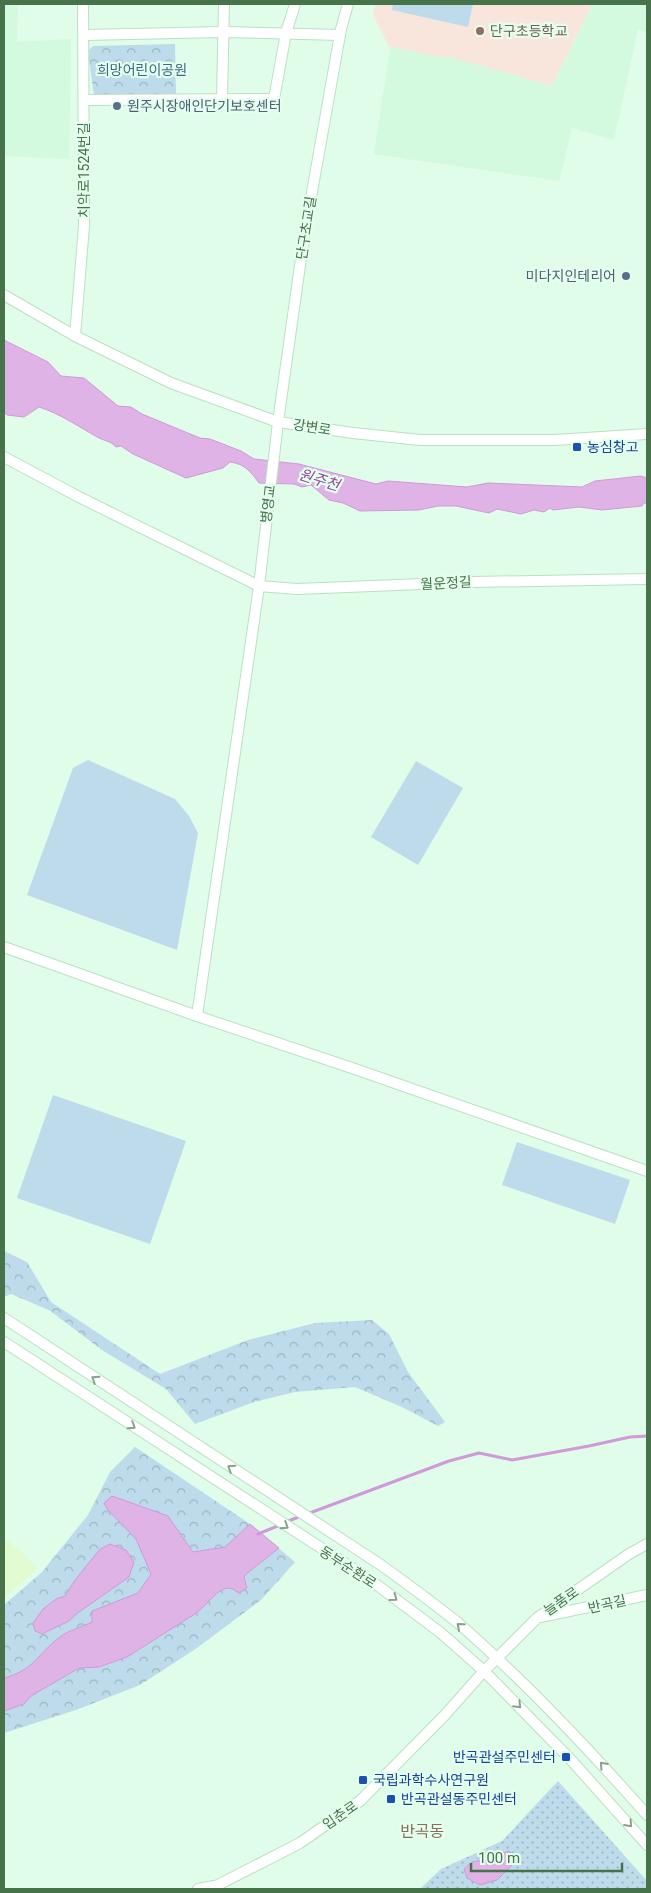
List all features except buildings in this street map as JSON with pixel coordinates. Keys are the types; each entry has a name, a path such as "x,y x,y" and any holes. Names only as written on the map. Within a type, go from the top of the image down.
{"street":[{"name":"치악로1524번길","path":"75,336 84,226 83,4"},
{"path":"222,99 224,4"},
{"path":"84,100 274,99 286,33 295,4"},
{"name":"단구초교길","path":"278,422 304,238 340,35 348,4"},
{"path":"84,34 223,32 340,35"},
{"name":"강변로","path":"4,295 75,336 171,383 278,422 420,440 555,440 647,434"},
{"name":"병영교","path":"259,586 278,422"},
{"path":"4,457 79,497 259,586 197,1016"},
{"name":"월운정길","path":"259,586 297,589 472,582 647,579"},
{"path":"4,947 197,1016 647,1171"},
{"name":"동부순환로","path":"4,1318 380,1565 456,1621 497,1658 588,1748 647,1815"},
{"name":"동부순환로","path":"4,1342 368,1579 441,1633 484,1670 572,1761 647,1845"},
{"name":"늘품로","path":"484,1670 537,1618 629,1554 647,1544"},
{"name":"반곡길","path":"537,1618 647,1595"},
{"name":"입춘로","path":"198,1889 212,1888 258,1866 300,1843 360,1801 444,1716 484,1670"}],"shaded area":[{"path":"4,4 18,4 17,42 71,39 69,159 4,156"},
{"name":"단구초등학교","path":"375,4 592,4 552,86 453,58 389,47 373,15"},
{"path":"592,4 647,4 647,32 638,29 614,140 572,128 559,181 374,154 391,43 441,54 552,86"},
{"path":"4,1537 38,1568 4,1598"}],"green space":[{"path":"393,4 473,4 468,27 392,10"},
{"name":"희망어린이공원","path":"175,44 176,95 94,96 88,51 93,46"},
{"path":"88,760 175,799 189,816 198,833 177,950 27,895 73,768"},
{"path":"416,761 463,788 418,865 371,837"},
{"path":"53,1095 186,1141 150,1244 17,1198"},
{"path":"517,1142 630,1180 615,1224 502,1185"},
{"path":"4,1251 27,1262 51,1302 160,1374 248,1340 315,1323 372,1320 389,1334 408,1372 445,1422 438,1426 404,1408 355,1387 295,1392 254,1402 195,1424 166,1389 102,1350 49,1310 11,1294 4,1297"},
{"path":"135,1447 250,1524 295,1562 261,1600 197,1648 140,1685 76,1710 4,1733 4,1605 42,1572 88,1515 110,1472"},
{"path":"558,1781 647,1881 647,1889 420,1889 441,1869 502,1841"}],"water":[{"name":"원주천","path":"4,340 48,362 61,376 84,378 118,406 131,407 142,414 200,438 210,439 241,451 254,459 299,464 376,484 388,481 467,487 488,483 582,487 595,481 641,476 647,478 647,503 644,503 642,506 602,510 579,507 553,510 550,508 544,512 534,510 521,514 497,509 489,513 456,506 438,506 419,510 360,511 343,503 329,500 311,485 302,487 294,484 259,483 247,469 240,464 230,462 223,468 186,478 133,454 121,446 116,447 62,417 39,407 24,417 7,415 4,412"},
{"path":"112,1496 168,1516 193,1552 225,1547 250,1524 279,1548 245,1575 247,1588 239,1593 233,1589 226,1588 217,1593 198,1612 127,1657 99,1667 79,1668 31,1696 24,1704 4,1711 4,1678 29,1666 52,1644 71,1630 92,1622 92,1611 138,1593 151,1574 136,1539 107,1509 104,1503"},
{"path":"110,1544 126,1550 134,1562 129,1577 69,1621 42,1634 35,1631 33,1623 43,1609 56,1599 65,1596 75,1580 100,1549"},
{"path":"509,1851 518,1859 497,1880 480,1885 467,1878 464,1869 472,1862 488,1859"}],"waterway":[{"path":"307,1514 449,1461 479,1453 512,1460 630,1437 647,1436"},
{"path":"286,1522 301,1516"},
{"path":"258,1534 280,1525"}],"place":[{"name":"단구초등학교","path":"480,31"},
{"name":"원주시장애인단기보호센터","path":"117,106"},
{"name":"미다지인테리어","path":"626,276"},
{"name":"농심창고","path":"577,447"},
{"name":"반곡관설주민센터","path":"566,1757"},
{"name":"국립과학수사연구원","path":"363,1780"},
{"name":"반곡관설동주민센터","path":"391,1799"}],"district":[{"name":"반곡동","path":"422,1831"}]}
